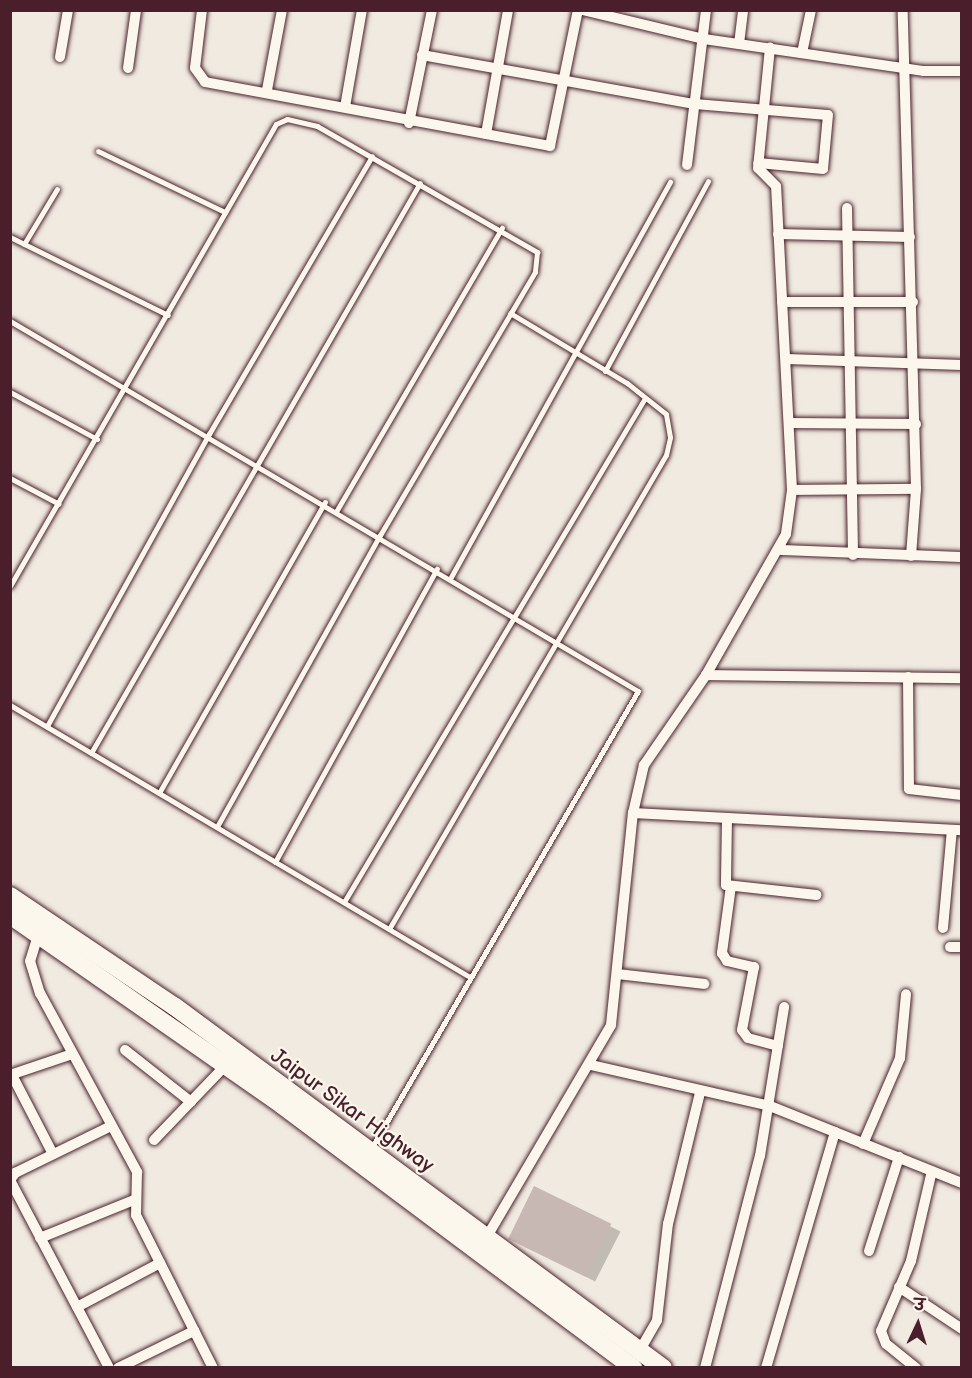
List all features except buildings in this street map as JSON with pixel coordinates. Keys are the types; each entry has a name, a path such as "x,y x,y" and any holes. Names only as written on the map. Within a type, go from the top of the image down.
{"main road":[{"name":"Jaipur Sikar Highway","path":"10,896 44,927 225,1066 365,1157"},
{"name":"Jaipur Sikar Highway","path":"10,915 44,927 365,1157 482,1244 634,1368"},
{"name":"Jaipur Sikar Highway","path":"482,1244 640,1350 663,1368"}],"street":[{"path":"60,57 68,10"},
{"path":"128,68 136,10"},
{"path":"202,10 197,76 409,123 553,146 578,10"},
{"path":"267,90 282,10"},
{"path":"409,123 432,10"},
{"path":"486,134 508,10"},
{"path":"583,10 704,39 906,68 962,71"},
{"path":"636,24 638,10"},
{"path":"687,165 706,10"},
{"path":"739,44 743,10"},
{"path":"802,53 812,10"},
{"path":"903,10 916,362 916,489 911,556"},
{"path":"345,107 359,11"},
{"path":"482,1244 591,1065 611,1025 633,813 644,765 706,675 781,550 792,490 787,359 776,186 759,173 758,163 761,111 770,48"},
{"path":"422,55 566,83 695,104 828,115 823,169 758,163"},
{"path":"847,208 854,423 853,555"},
{"path":"778,234 910,237"},
{"path":"782,302 913,302"},
{"path":"787,359 962,365"},
{"path":"789,423 916,424"},
{"path":"792,490 916,489"},
{"path":"781,550 853,555 962,557"},
{"path":"706,675 962,678"},
{"path":"908,677 909,789 962,795"},
{"path":"633,813 957,830 943,928"},
{"path":"727,818 724,882 731,886 816,895"},
{"path":"731,886 722,953 727,960 754,967 742,1030 748,1038 778,1046"},
{"path":"44,927 30,951 33,974 72,1054 136,1172 134,1200 160,1263 213,1368"},
{"path":"618,974 704,984"},
{"path":"863,1144 900,1058 906,994"},
{"path":"705,1368 770,1106 784,1007"},
{"path":"125,1050 190,1102"},
{"path":"53,1154 11,1075 72,1054"},
{"path":"591,1065 700,1093 770,1106 962,1184"},
{"path":"154,1140 225,1066"},
{"path":"640,1350 657,1320 668,1224 700,1093"},
{"path":"108,1368 10,1180 53,1154 111,1126"},
{"path":"766,1368 835,1132"},
{"path":"869,1251 899,1157"},
{"path":"916,1368 883,1339 883,1322 899,1287 932,1171"},
{"path":"40,1238 134,1200"},
{"path":"76,1307 160,1263"},
{"path":"899,1287 962,1329"},
{"path":"118,1368 194,1331"}],"lane":[{"path":"10,586 128,386 276,124 287,119 317,126 530,243 539,261 380,535 217,828"},
{"path":"98,151 225,212"},
{"path":"46,726 209,434 372,156"},
{"path":"604,371 708,181"},
{"path":"451,577 572,352 670,182"},
{"path":"91,753 420,183"},
{"path":"24,244 57,189"},
{"path":"337,510 502,228"},
{"path":"10,237 168,315"},
{"path":"389,929 666,454 671,424 645,398 510,313"},
{"path":"10,321 128,386 632,685 636,701 468,976 365,1157"},
{"path":"10,392 97,439"},
{"path":"344,902 511,614 645,398"},
{"path":"10,478 59,504"},
{"path":"159,793 325,502"},
{"path":"275,862 437,569"},
{"path":"10,705 468,976"}]}
